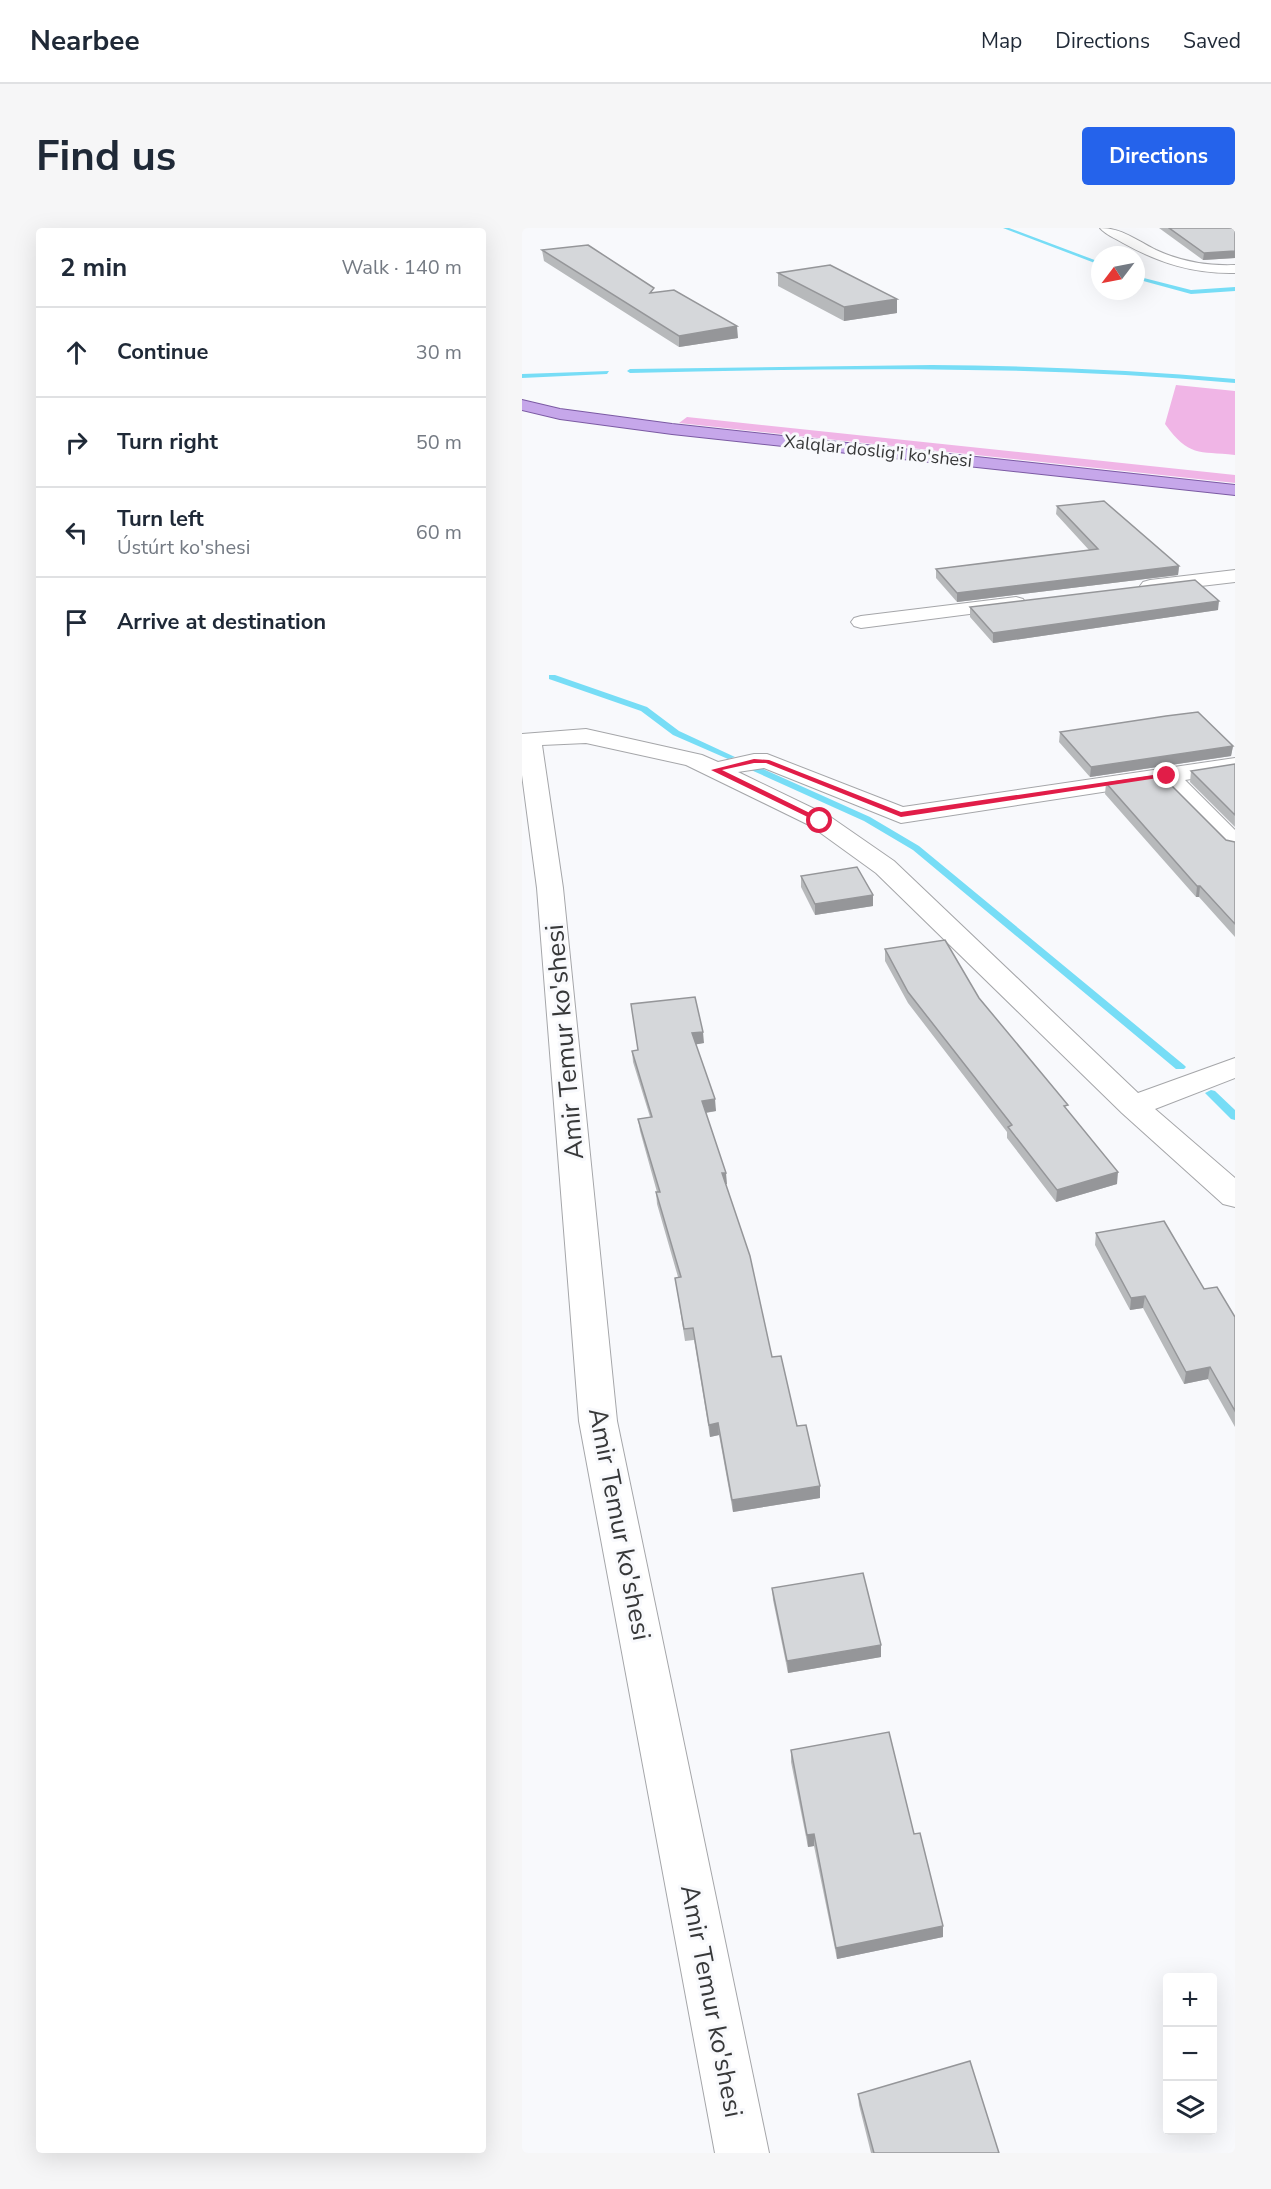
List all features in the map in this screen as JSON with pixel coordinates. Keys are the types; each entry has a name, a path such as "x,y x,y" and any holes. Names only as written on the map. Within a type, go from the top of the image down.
{"main road":[{"name":"Xalqlar doslig'i ko'shesi","path":"522,403 587,400"},
{"name":"Xalqlar doslig'i ko'shesi","path":"522,403 560,414 672,429 1235,490"}],"street":[{"path":"1106,228 1163,259 1214,270 1235,269"},
{"path":"1130,589 1235,576"},
{"path":"861,622 1036,600"},
{"name":"Amir Temur ko'shesi","path":"715,770 694,760 586,736 530,739 550,888 598,1420 741,2153"},
{"path":"715,770 754,761 767,761 901,814 1235,765"},
{"path":"715,770 820,821 885,867 1133,1106 1235,1196"},
{"path":"1167,776 1235,844"},
{"path":"1133,1106 1235,1067"}],"shaded area":[{"path":"1176,385 1235,391 1235,455 1195,450 1173,435 1165,424"},
{"path":"687,417 1235,475 1235,483 679,423"}],"building":[{"path":"1169,228 1235,228 1235,251 1204,253"},
{"path":"588,245 654,288 650,293 674,290 737,326 679,336 542,250"},
{"path":"830,265 897,299 844,307 778,273"},
{"path":"1104,501 1179,566 957,593 936,569 1098,549 1057,506"},
{"path":"1195,580 1219,601 993,633 970,607"},
{"path":"1198,712 1233,746 1091,767 1060,732 1166,716"},
{"path":"1235,764 1235,815 1191,771"},
{"path":"1161,775 1226,840 1235,842 1235,924 1200,886 1197,886 1106,783"},
{"path":"857,867 873,895 815,904 801,876"},
{"path":"945,940 979,998 1068,1105 1064,1106 1118,1172 1057,1190 1008,1127 1012,1125 908,992 885,949"},
{"path":"695,997 703,1032 692,1033 715,1099 702,1101 726,1173 722,1173 750,1256 772,1357 781,1356 797,1426 806,1425 820,1486 732,1500 718,1423 709,1425 693,1328 684,1329 675,1278 681,1277 656,1192 660,1192 638,1119 652,1117 632,1051 638,1050 631,1004"},
{"path":"1164,1221 1204,1289 1217,1287 1235,1317 1235,1411 1210,1367 1186,1372 1145,1296 1131,1298 1096,1233"},
{"path":"863,1573 881,1645 787,1661 772,1588"},
{"path":"889,1732 914,1834 920,1833 943,1926 836,1948 814,1834 807,1835 791,1750"},
{"path":"970,2061 999,2153 874,2153 858,2094"}],"waterway":[{"path":"1005,228 1091,261"},
{"path":"1145,279 1191,292 1235,289"},
{"path":"630,371 857,366 1008,367 1160,374 1235,381"},
{"path":"522,376 607,372"},
{"path":"552,677 644,709 676,733 731,757"},
{"path":"754,768 867,819 916,848 1180,1067"},
{"path":"1211,1093 1235,1116"}],"route":[{"path":"820,821 715,770 754,761 767,761 901,814 1167,776"}]}
